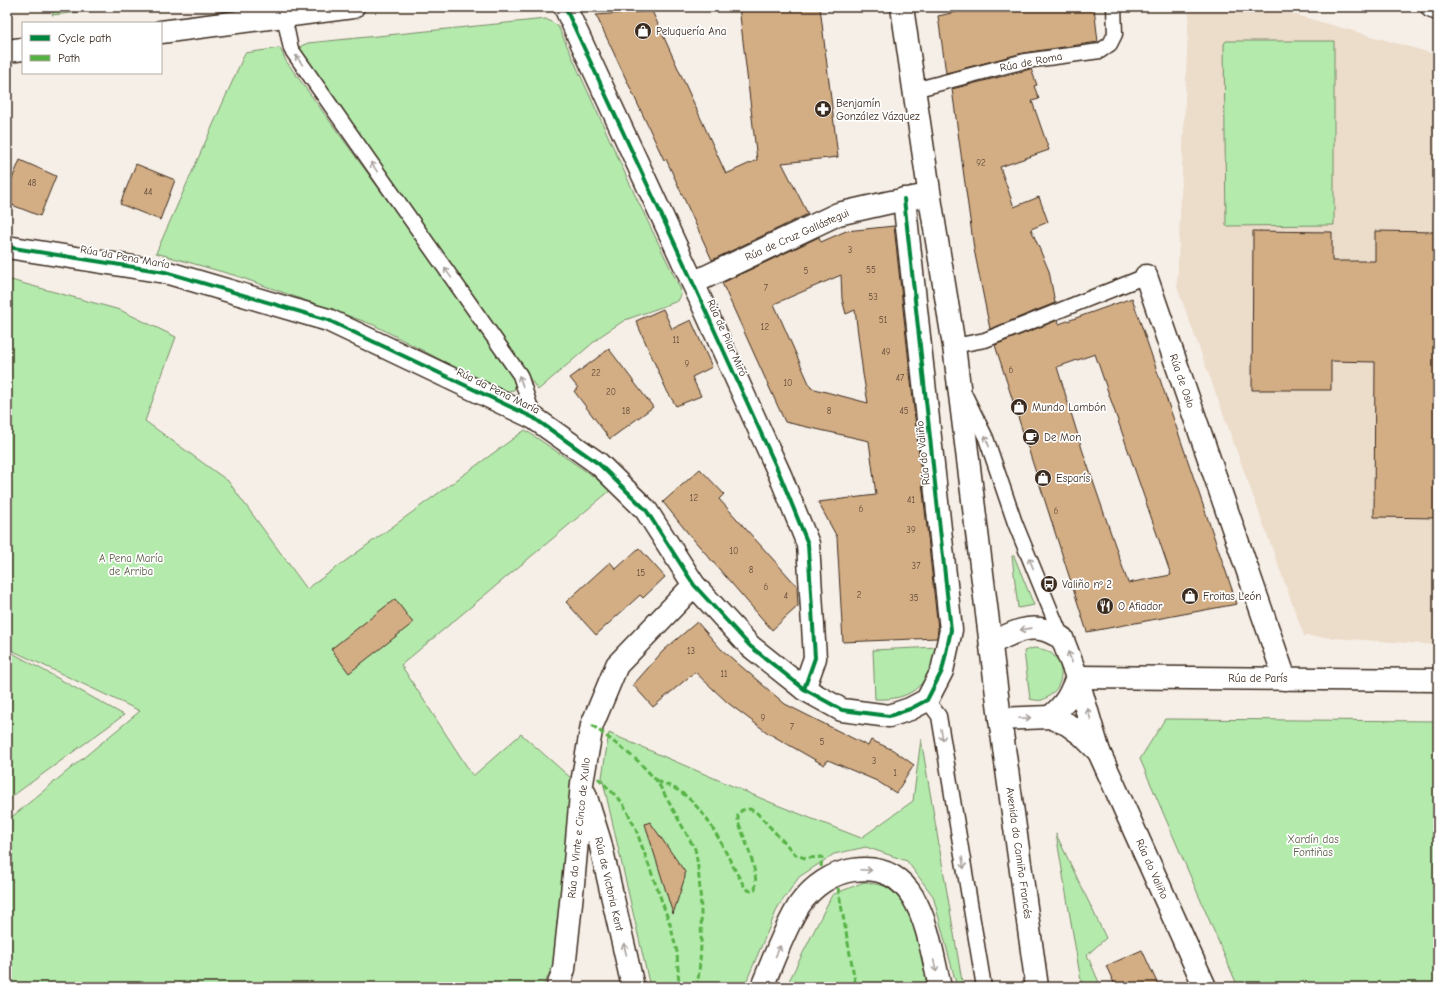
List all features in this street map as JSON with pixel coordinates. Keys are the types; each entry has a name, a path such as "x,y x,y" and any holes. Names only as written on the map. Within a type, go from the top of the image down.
{"street":[{"path":"162,32 353,7"},
{"name":"Rúa de Pilar Miró","path":"565,7 780,475 808,544 815,658 804,689"},
{"name":"Rúa do Valiño","path":"902,7 954,346 1000,719 1050,717 1066,724 1082,735 1099,752"},
{"path":"1432,7 1438,8"},
{"path":"7,51 22,49"},
{"name":"Rúa de Cruz Gallástegui","path":"693,284 838,214 904,199 930,196"},
{"name":"Rúa do Valiño","path":"904,199 951,630 942,671 927,700"},
{"name":"Rúa da Pena María","path":"7,247 165,272 328,320 534,418 598,464 646,510 694,585 750,646 804,689 842,710 889,716 910,709 927,700"},
{"name":"Rúa de Oslo","path":"1146,276 1284,678"},
{"name":"Rúa do Vinte e Cinco de Xullo","path":"558,987 564,969 582,783 592,725 617,665 694,585"},
{"path":"991,643 1017,631 1031,628 1044,629 1062,638"},
{"name":"Rúa do Valiño","path":"1062,638 1077,677 1099,752 1205,987"},
{"path":"1050,717 1060,709 1069,696 1077,677"},
{"name":"Rúa de París","path":"1077,677 1438,680"},
{"name":"Avenida do Camiño Francés","path":"1000,719 1037,987"},
{"name":"Rúa de Victoria Kent","path":"582,783 600,842 633,987"},
{"path":"762,987 792,918 810,893 820,883 832,876 847,871 861,869 876,870 888,874 910,890 924,923 940,987"}],"lane":[{"name":"Rúa de Roma","path":"914,90 1025,61 1100,50 1110,44 1115,34 1114,7"},
{"path":"284,16 291,49 520,375 534,418"},
{"name":"Rúa de Oslo","path":"954,346 984,340 1146,276"},
{"name":"Rúa do Valiño","path":"958,379 986,438 1015,523 1062,638"},
{"path":"927,700 939,716 984,987"}],"shaded area":[{"path":"1189,7 1268,7 1438,55 1438,645 1304,636 1177,287"}],"green space":[{"path":"55,7 126,7 52,15"},
{"path":"546,19 558,26 634,193 680,288 681,295 678,301 625,320 602,335 538,390 299,54 301,46 308,43"},
{"path":"1226,41 1334,41 1334,225 1226,226 1224,44"},
{"path":"280,48 286,61 506,363 516,382 514,390 505,391 483,382 374,325 237,276 156,253 245,53"},
{"name":"A Pena María de Arriba","path":"7,279 120,310 176,337 145,421 228,481 307,589 525,430 612,489 401,665 473,776 521,734 572,779 570,864 554,963 543,987 7,987 7,821 140,711 7,648"},
{"path":"1012,556 1014,556 1034,605 1018,608"},
{"path":"938,647 930,671 918,687 910,693 900,697 875,699 873,650"},
{"path":"1034,648 1050,652 1061,668 1060,681 1057,687 1048,697 1041,700 1030,699 1024,651"},
{"path":"7,650 124,715 7,800"},
{"name":"Xardín das Fontiñas","path":"1165,719 1438,721 1438,987 1238,987 1140,759"},
{"path":"609,733 772,803 861,838 913,801 921,739 963,987 957,987 933,896 907,861 866,847 834,854 799,877 778,907 744,987 650,987 602,777"},
{"path":"1056,834 1106,938 1087,955 1101,987 1082,987"},
{"path":"864,882 888,888 906,907 918,933 930,987 786,987 832,895"}],"building":[{"path":"739,7 820,7 838,157 782,163 808,214 712,260 666,159 664,160 596,15 652,11 726,174 757,160"},
{"path":"979,7 1094,7 1098,42 1023,53 946,73 938,16"},
{"path":"1031,69 1037,85 1034,86 1039,99 1032,101 1049,150 1000,167 1014,207 1039,197 1048,222 1031,229 1049,271 1055,303 990,329 974,249 952,89"},
{"path":"20,160 56,176 40,216 7,203 7,191"},
{"path":"136,164 175,180 160,220 120,204"},
{"path":"894,226 938,629 937,638 843,642 837,537 818,502 876,495 869,441 785,422 722,283 819,237 821,242 846,231","holes":["841,275 842,299 846,314 855,310 868,403 811,388 774,304"]},
{"path":"1253,231 1332,232 1332,261 1375,261 1375,231 1438,232 1438,518 1374,517 1375,362 1331,361 1331,390 1252,390"},
{"path":"1132,298 1237,604 1087,632 995,345 1058,320 1059,324","holes":["1095,354 1171,575 1128,583 1083,452 1057,367"]},
{"path":"663,309 672,329 691,320 712,367 692,377 701,396 676,406 667,391 636,321"},
{"path":"609,349 653,407 610,439 574,391 578,388 570,378"},
{"path":"700,469 724,494 719,499 797,586 798,606 772,630 663,502"},
{"path":"639,548 665,577 643,598 640,595 596,635 566,602 610,562 616,569"},
{"path":"395,599 413,623 349,673 331,649"},
{"path":"697,622 721,649 785,704 868,746 871,740 893,750 914,765 896,793 877,781 828,760 824,765 768,733 728,703 695,672 653,707 633,685 663,651"},
{"path":"650,822 685,872 685,877 673,914 645,824"},
{"path":"1142,950 1159,987 1116,987 1106,966"}],"marked path":[{"path":"592,725 638,761 657,781 695,849 699,875 701,915 701,951 697,987"},
{"path":"598,778 622,802 635,827 670,924 677,952 679,987"},
{"path":"657,781 673,787 682,793 703,813 746,889 751,891 755,889 756,882 753,864 738,821 738,815 742,810 750,809 757,813 796,855 805,858 822,857 821,867"},
{"path":"838,888 856,987"}],"cycle path":[{"path":"565,7 780,475 808,544 815,658 804,689"},
{"path":"7,247 165,272 328,320 534,418 599,464 646,510 694,585 750,646 804,689 842,710 889,716 910,709 927,700 942,671 951,630 904,199"}],"place":[{"name":"Peluquería Ana","path":"643,31"},
{"name":"Benjamín González Vázquez","path":"823,109"},
{"name":"Mundo Lambón","path":"1019,407"},
{"name":"De Mon","path":"1031,437"},
{"name":"Esparís","path":"1043,478"},
{"name":"Valiño nº 2","path":"1049,584"},
{"name":"Froitas León","path":"1190,596"},
{"name":"O Afiador","path":"1105,606"}]}
